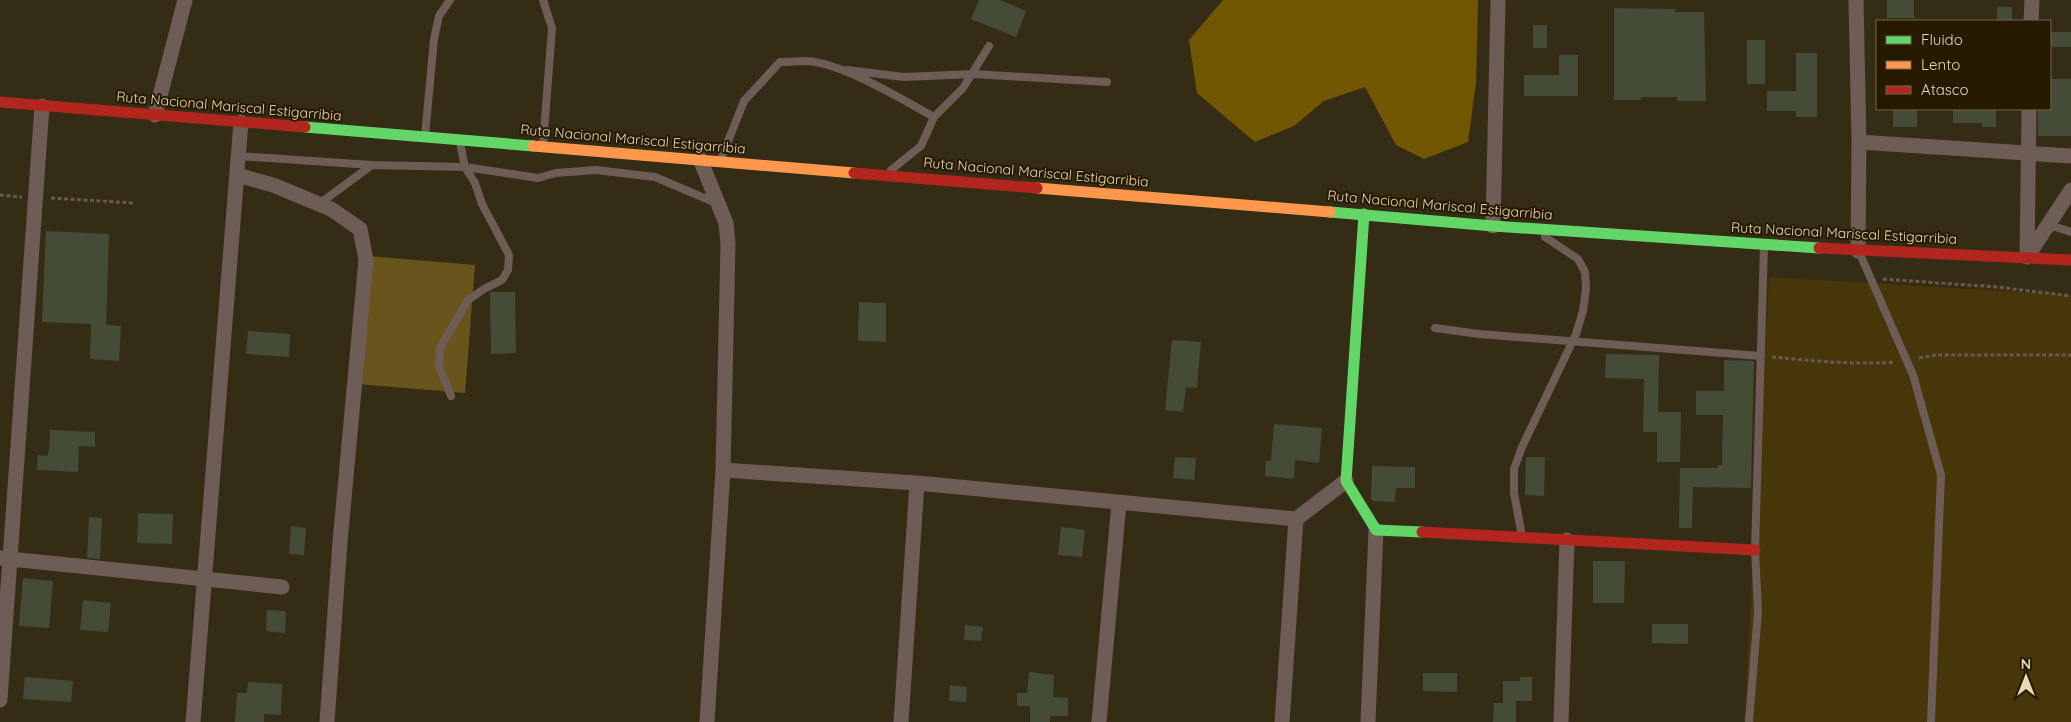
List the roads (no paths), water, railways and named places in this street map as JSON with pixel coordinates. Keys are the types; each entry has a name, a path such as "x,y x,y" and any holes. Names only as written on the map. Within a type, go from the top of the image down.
{"main road":[{"name":"Ruta Nacional Mariscal Estigarribia","path":"0,102 1492,226 1858,251 2071,260"},
{"path":"1364,214 1346,481 1376,530 1755,550"}],"street":[{"path":"155,115 186,0"},
{"path":"1492,226 1498,0"},
{"path":"1856,0 1859,142 1858,251"},
{"path":"2031,20 2032,0"},
{"path":"0,700 5,558 42,106"},
{"path":"2028,258 2029,110"},
{"path":"193,722 241,122"},
{"path":"1859,142 2071,156"},
{"path":"700,160 716,203 726,222 728,244 723,470 707,722"},
{"path":"237,174 273,185 331,209 360,229 366,260 340,542 327,722"},
{"path":"2028,258 2071,190"},
{"path":"723,470 917,483 1296,519 1346,481"},
{"path":"901,722 917,483"},
{"path":"1099,722 1119,503"},
{"path":"1282,722 1296,519"},
{"path":"1368,722 1376,530"},
{"path":"1561,722 1567,540"},
{"path":"5,558 282,587"}],"lane":[{"path":"424,137 437,24 439,16 450,0"},
{"path":"543,0 552,28 543,147"},
{"path":"885,175 921,146 934,117 964,88 989,46"},
{"path":"721,161 744,101 780,62 808,61 838,69 904,77 972,74 1107,82"},
{"path":"838,69 886,90 934,117"},
{"path":"451,396 439,366 440,348 468,300 502,280 508,270 509,256 482,204 475,183 465,167 459,140"},
{"path":"239,156 372,165 465,167 538,178 556,173 596,170 655,177 716,203"},
{"path":"319,204 372,165"},
{"path":"2049,224 2071,232"},
{"path":"1523,538 1514,493 1514,469 1522,447 1572,342 1583,311 1586,289 1585,272 1578,259 1533,228"},
{"path":"1749,722 1758,611 1755,550 1764,244"},
{"path":"1858,251 1913,375 1941,475 1931,722"},
{"path":"1435,328 1572,342 1761,356"}]}
